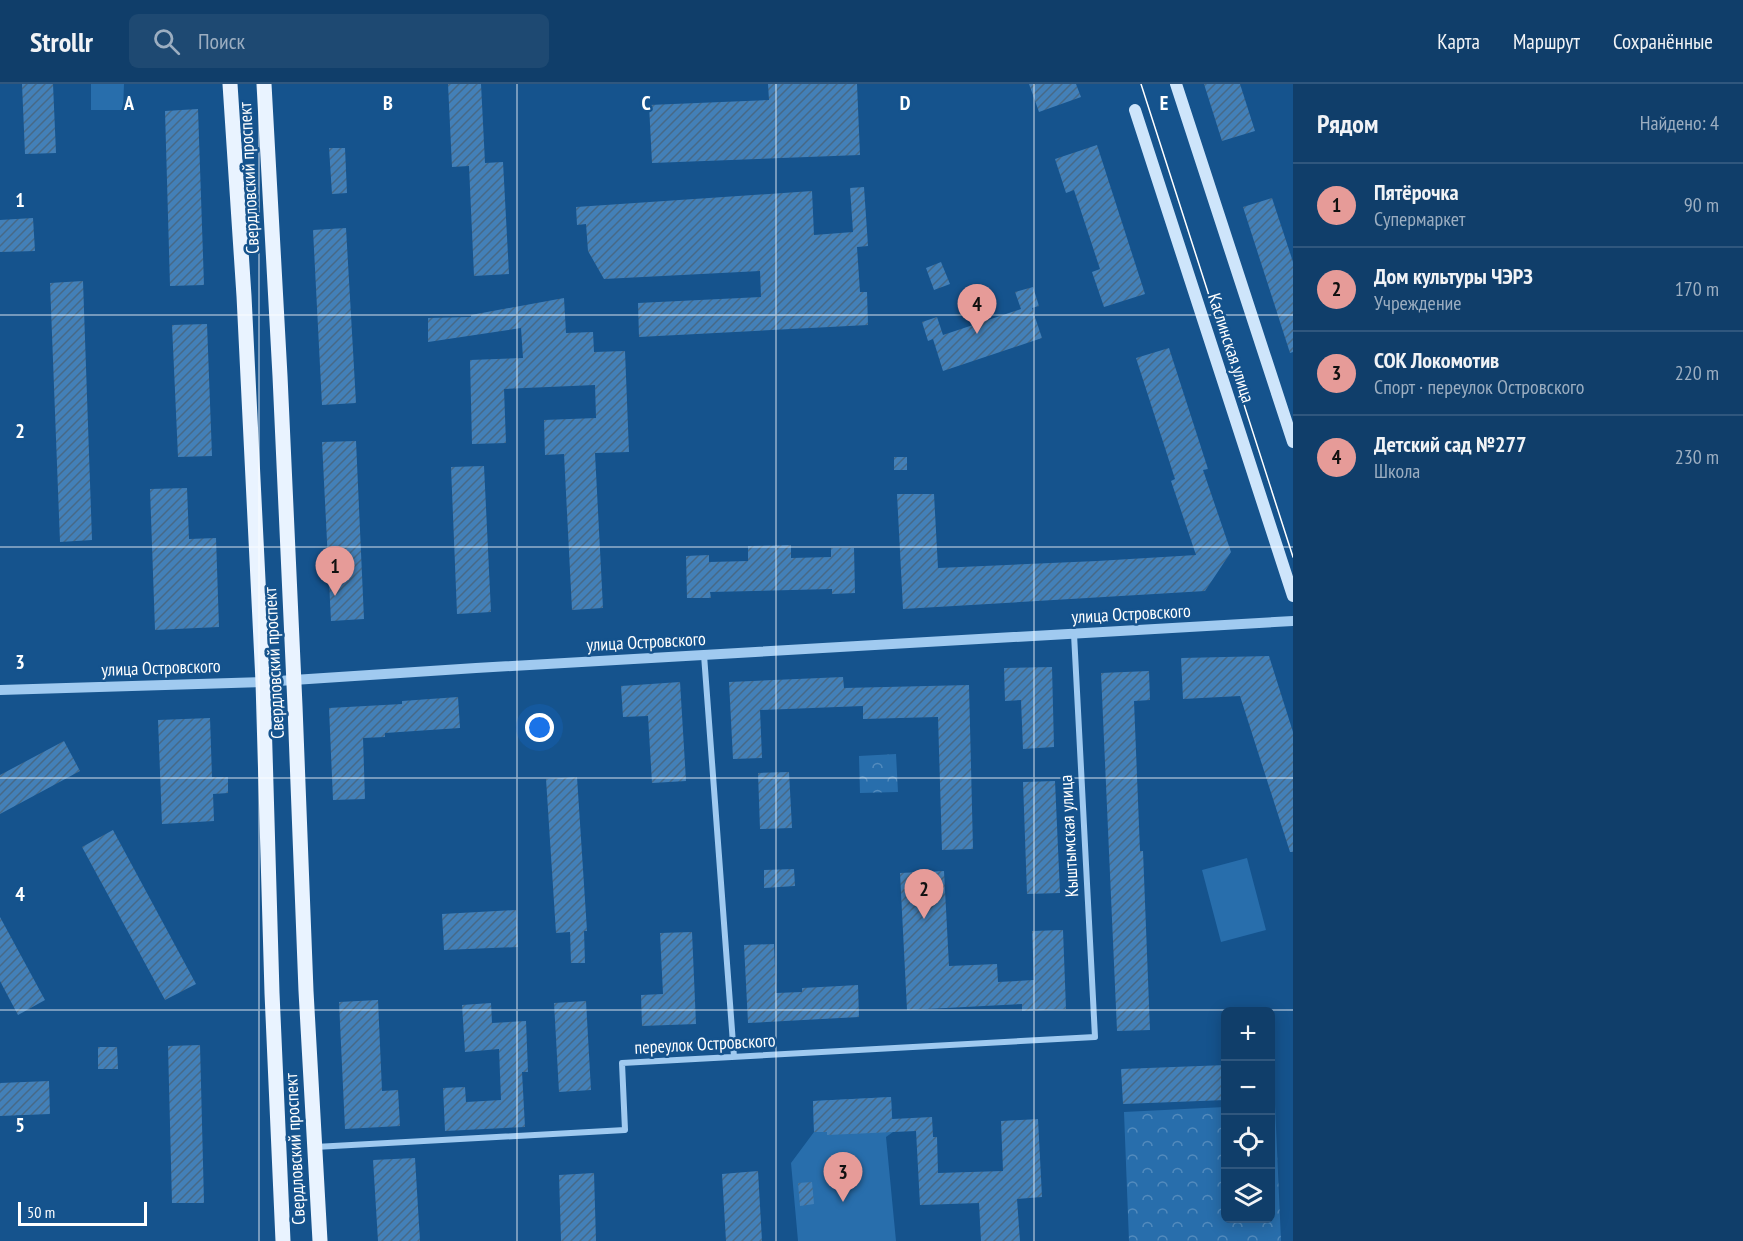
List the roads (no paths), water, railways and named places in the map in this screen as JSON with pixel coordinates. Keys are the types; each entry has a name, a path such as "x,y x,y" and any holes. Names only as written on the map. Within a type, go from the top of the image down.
{"main road":[{"name":"Свердловский проспект","path":"230,84 264,682 272,993 283,1241"},
{"name":"Свердловский проспект","path":"264,84 294,680 306,991 320,1241"},
{"name":"Каслинская улица","path":"1176,84 1293,441"},
{"name":"Каслинская улица","path":"1135,110 1293,596"}],"street":[{"name":"улица Островского","path":"0,690 264,682 1293,621"},
{"name":"Кыштымская улица","path":"1074,634 1095,1037"},
{"path":"704,655 734,1057"},
{"name":"переулок Островского","path":"315,1147 625,1130 622,1063 1095,1037"}],"tram line":[{"path":"1141,84 1293,557"}],"place":[{"name":"Детский сад №277","path":"977,334"},
{"name":"Пятёрочка","path":"335,596"},
{"name":"Дом культуры ЧЭРЗ","path":"924,919"},
{"name":"СОК Локомотив","path":"843,1202"}]}
